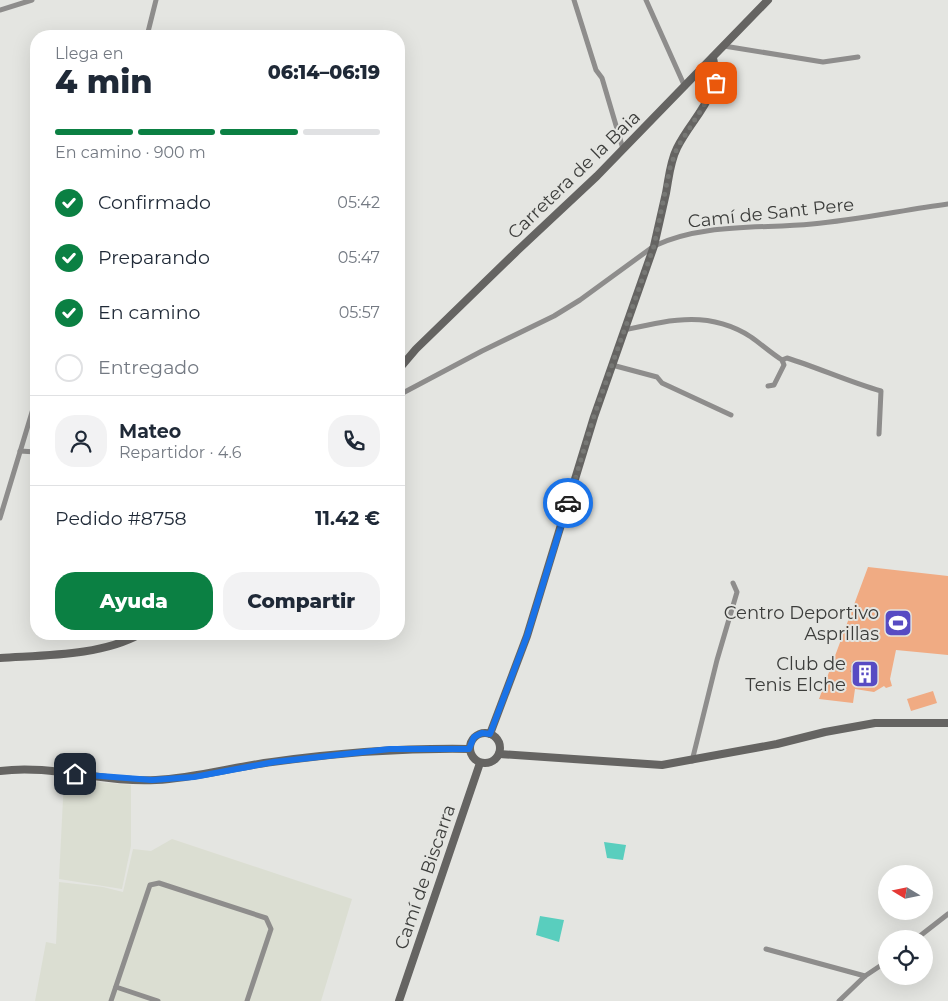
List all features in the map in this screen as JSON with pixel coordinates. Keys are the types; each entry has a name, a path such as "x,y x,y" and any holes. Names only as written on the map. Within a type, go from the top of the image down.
{"main road":[{"name":"Carretera de la Baia","path":"405,363 470,296 623,150 768,0"},
{"path":"490,734 527,636 594,416 654,246 670,168 677,148 716,83 716,70 713,58"},
{"path":"0,658 76,652 112,645 125,640"},
{"path":"499,754 662,765 692,761 875,723 948,723"},
{"path":"482,733 490,734 498,741 499,754 493,762 480,763 473,759 469,749 474,737 482,733"},
{"path":"0,771 39,771 132,780 152,780 194,777 274,762 390,749 469,749"},
{"name":"Camí de Biscarra","path":"399,1001 480,763"}],"street":[{"path":"0,10 32,0"},
{"path":"148,30 156,0"},
{"path":"574,0 596,70 602,78 623,150"},
{"path":"646,0 685,87"},
{"path":"724,46 823,62 858,57"},
{"name":"Camí de Sant Pere","path":"405,392 554,316 580,300 654,246 665,241 710,230 812,224 948,204"},
{"path":"624,330 660,321 704,320 720,324 750,337 782,360 784,365 774,385 768,386"},
{"path":"782,360 787,358 881,391 879,434"},
{"path":"612,365 657,377 662,383 730,415"},
{"path":"0,518 30,418"},
{"path":"20,451 30,452"},
{"path":"692,761 717,660 737,592 733,583"},
{"path":"111,1001 150,885 159,883 266,918 271,929 247,1001"},
{"path":"928,930 948,914"},
{"path":"766,950 865,976"},
{"path":"840,1001 865,976 878,967"},
{"path":"116,987 158,1001"}],"shaded area":[{"name":"Centro Deportivo Asprillas","path":"868,567 948,576 948,655 896,650 890,679 892,686 886,688 884,686 874,692 855,689 853,703 819,699"},
{"path":"933,691 937,703 911,711 907,699"},
{"path":"64,779 131,785 131,846 122,889 59,879"},
{"path":"172,839 352,899 321,1001 35,1001 46,942 56,944 59,882 103,887 123,892 133,849 151,851"}],"water":[{"path":"604,842 626,845 623,860 607,858"},
{"path":"540,916 564,920 559,942 536,935"}],"building":[{"name":"Club de Tenis Elche","path":"853,662 859,663 859,666 875,667 873,682 869,686 852,683 854,672 851,672"}],"way so far":[{"path":"568,503 594,416 654,246 661,220 670,168 677,148 716,83"}],"place":[{"name":"Centro Deportivo Asprillas","path":"898,623"},
{"name":"Club de Tenis Elche","path":"865,674"}],"route":[{"path":"75,774 132,780 152,780 194,777 274,762 390,749 469,749 471,740 478,734 490,734 527,636 568,503"}]}
